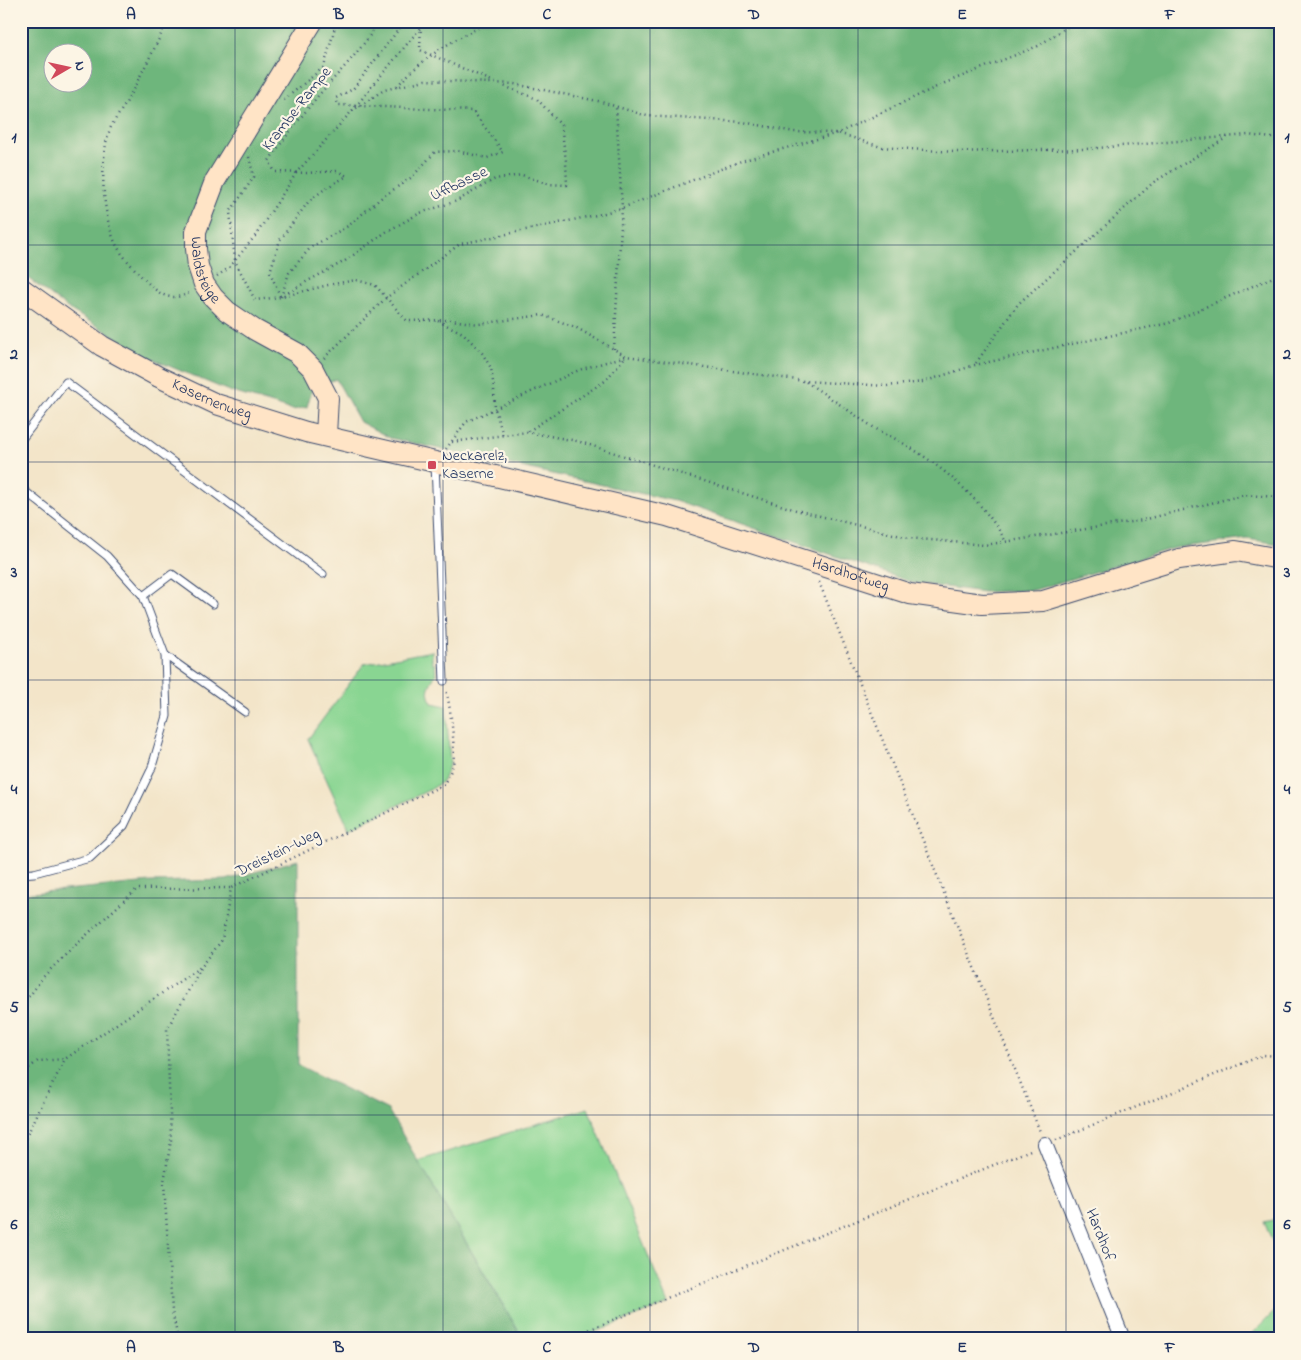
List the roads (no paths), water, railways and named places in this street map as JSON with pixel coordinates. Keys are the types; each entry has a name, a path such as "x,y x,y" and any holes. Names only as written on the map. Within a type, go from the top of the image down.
{"street":[{"name":"Waldsteige","path":"313,21 215,181 196,231 198,266 204,284 213,297 227,311 255,330 297,352 313,369 328,398 326,435"},
{"name":"Kasernenweg","path":"21,288 102,346 216,404 306,432 326,435 431,461"},
{"name":"Hardhofweg","path":"431,461 667,516 910,594 982,604 1043,601 1179,560 1236,552 1280,559"},
{"name":"Hardhof","path":"1045,1144 1123,1339"}],"lane":[{"path":"21,440 66,382 323,574"},
{"path":"431,461 444,681"},
{"path":"21,488 108,556 143,596 165,655 167,716 151,770 124,826 90,858 34,873 21,874"},
{"path":"143,596 172,574 213,604"},
{"path":"165,655 245,712"}],"place":[{"name":"Neckarelz, Kaserne","path":"432,465"}]}
